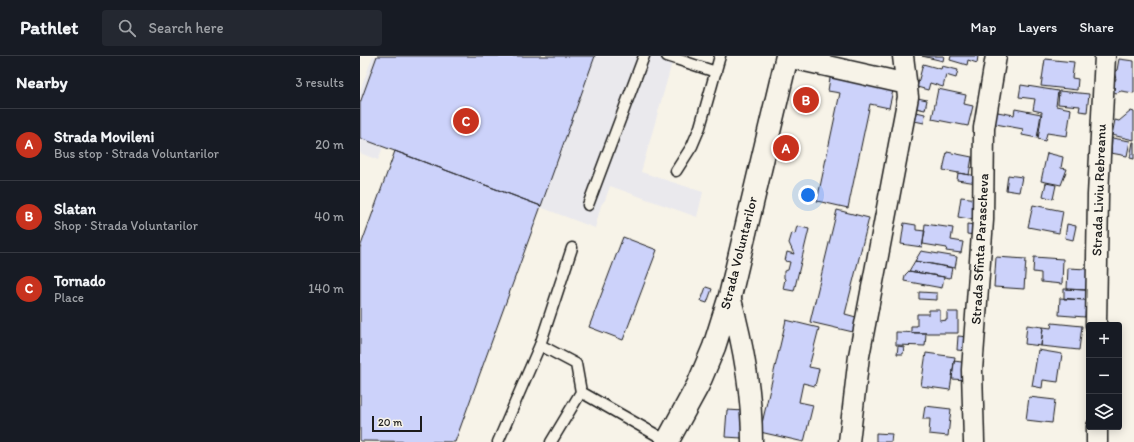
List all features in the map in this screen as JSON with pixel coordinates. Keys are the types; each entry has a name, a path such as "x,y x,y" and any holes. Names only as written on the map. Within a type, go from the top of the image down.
{"main road":[{"name":"Strada Voluntarilor","path":"667,441 698,385 714,347 730,296 787,56"}],"street":[{"path":"787,56 907,84"},
{"path":"850,442 859,356 908,97 903,56"},
{"name":"Strada Sfînta Parascheva","path":"974,442 972,370 983,220 984,128 996,56"},
{"name":"Strada Liviu Rebreanu","path":"1096,322 1098,195 1105,56"},
{"path":"730,296 740,330 745,362 752,442"},
{"path":"1097,430 1097,442"}],"lane":[{"path":"588,205 644,56"},
{"path":"667,56 716,72"},
{"path":"676,171 692,146 700,127 720,56"},
{"path":"498,442 540,344 572,248"},
{"path":"540,344 576,364 581,392 551,442"},
{"path":"581,392 667,441"}],"shaded area":[{"path":"373,56 674,56 641,172 703,192 697,217 610,186 605,200 601,205 595,228 383,147 378,160 360,153 360,91"}],"building":[{"path":"377,56 595,56 541,206 360,138 360,103"},
{"path":"922,56 944,56 943,61"},
{"path":"951,56 978,56 977,63 968,60 967,65 950,60"},
{"path":"1045,59 1074,62 1072,78 1078,79 1077,90 1041,86"},
{"path":"1119,59 1134,61 1134,93 1121,91 1116,93 1113,91 1113,84 1116,79 1114,72 1117,70"},
{"path":"923,64 941,69 942,66 958,70 956,78 946,75 943,87 930,83 928,90 917,87"},
{"path":"831,72 894,86 889,108 870,104 848,208 817,201 840,93 828,91"},
{"path":"1021,85 1058,91 1056,106 1071,109 1067,136 1047,133 1045,141 1038,139 1042,112 1033,110 1035,99 1019,97"},
{"path":"938,89 966,95 964,104 973,106 968,126 932,119"},
{"path":"1059,91 1089,94 1087,112 1079,111 1080,106 1058,104"},
{"path":"913,97 927,100 925,110 911,107"},
{"path":"1015,109 1041,114 1037,138 1022,135 1023,129 990,123 992,111 1014,115"},
{"path":"912,111 925,114 924,123 910,120"},
{"path":"1131,111 1134,112 1134,140 1112,135 1115,120 1119,121"},
{"path":"1112,138 1130,141 1127,156 1111,153"},
{"path":"1134,142 1134,159 1130,158"},
{"path":"395,151 541,206 455,442 360,441 360,248"},
{"path":"947,152 972,157 969,175 943,170"},
{"path":"1047,153 1063,157 1061,168 1067,169 1061,185 1041,181"},
{"path":"958,173 978,176 977,183 957,180"},
{"path":"1008,175 1022,177 1019,192 1006,190"},
{"path":"1046,183 1056,185 1053,199 1043,196"},
{"path":"961,197 978,199 975,220 958,217"},
{"path":"1033,205 1063,211 1059,233 1028,227"},
{"path":"837,210 869,218 845,314 856,317 853,332 810,322"},
{"path":"904,223 916,225 916,230 925,231 922,247 901,244"},
{"path":"925,224 953,228 951,240 963,242 961,253 946,251 947,248 923,244"},
{"path":"967,224 975,225 974,235 967,234"},
{"path":"1067,224 1076,226 1073,240 1065,238"},
{"path":"797,226 809,229 794,291 783,289 785,279 784,271 788,270 790,262 785,261 787,252 794,254 789,243 792,233 795,234"},
{"path":"623,237 657,250 623,340 589,327"},
{"path":"921,251 957,257 955,268 915,261"},
{"path":"996,257 1026,259 1024,289 994,287"},
{"path":"1034,257 1063,259 1062,284 1041,282 1041,273 1033,272"},
{"path":"915,261 952,268 950,278 909,271"},
{"path":"1068,268 1087,269 1086,290 1067,289"},
{"path":"909,271 944,277 942,288 904,281 905,275"},
{"path":"706,287 712,289 707,303 701,301"},
{"path":"1064,289 1086,290 1086,300 1064,299"},
{"path":"919,292 937,293 937,300 919,299"},
{"path":"1060,298 1086,300 1085,317 1059,315"},
{"path":"929,310 940,310 940,321 947,320 947,312 958,312 958,333 911,333 911,326 917,326 917,314 929,314"},
{"path":"786,320 819,328 809,367 819,369 815,386 803,383 799,402 813,405 804,442 760,432"},
{"path":"1052,323 1082,326 1079,350 1041,346 1043,327 1051,328"},
{"path":"1027,325 1043,327 1041,346 1025,344"},
{"path":"896,332 926,333 925,346 896,345"},
{"path":"958,336 968,337 967,351 957,350"},
{"path":"898,346 904,347 903,354 897,354"},
{"path":"1038,350 1062,354 1058,382 1043,380 1042,388 1032,386"},
{"path":"926,353 955,357 950,390 921,386"},
{"path":"954,361 969,363 967,380 952,379"},
{"path":"1029,397 1055,400 1052,423 1026,420"},
{"path":"925,406 951,409 948,436 929,434 930,419 923,419"},
{"path":"727,410 744,411 742,438 725,437"},
{"path":"876,433 892,434 891,442 876,442"}],"place":[{"name":"Slatan","path":"806,100"},
{"name":"Tornado","path":"466,121"},
{"name":"Strada Movileni","path":"786,148"}]}
